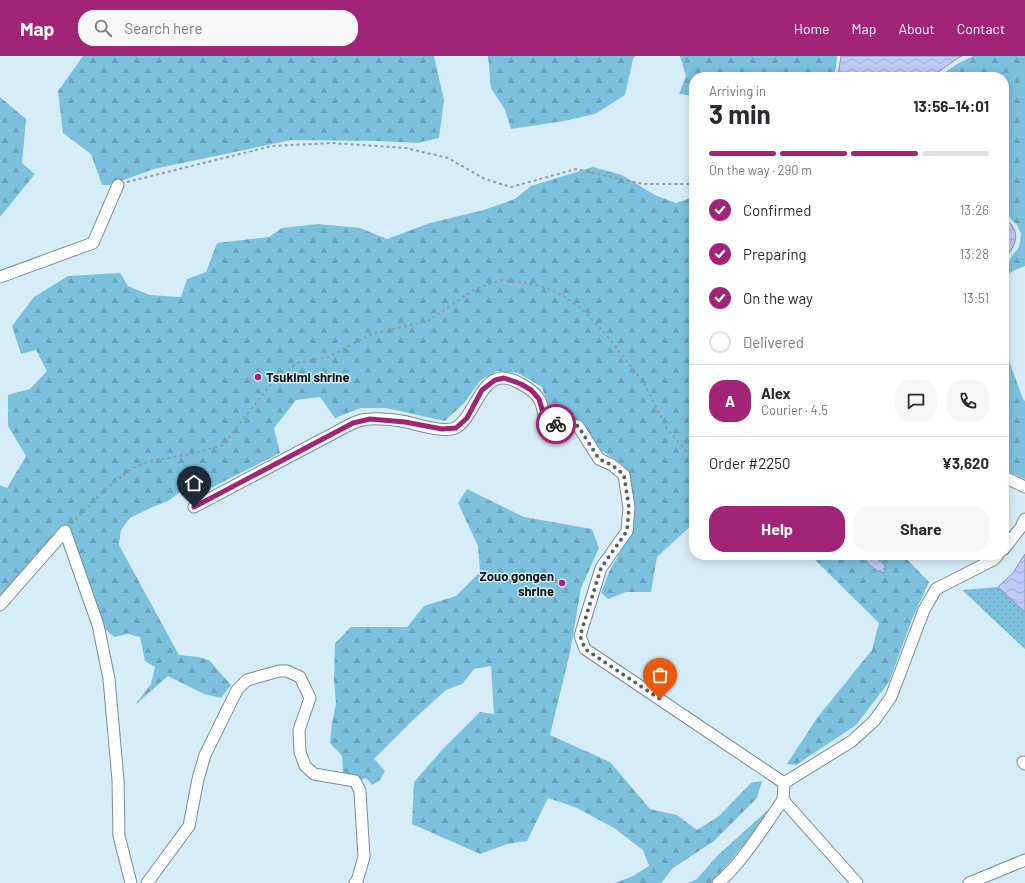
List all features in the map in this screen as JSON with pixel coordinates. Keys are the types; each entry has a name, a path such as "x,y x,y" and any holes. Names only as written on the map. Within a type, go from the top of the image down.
{"street":[{"path":"0,277 93,243 118,185"},
{"path":"194,507 353,423 370,419 405,422 442,429 456,428 467,418 482,390 495,380 504,378 521,384 531,390 539,399 544,416 555,424 571,424 578,426 599,459 612,465 624,475 629,508 627,531 601,568 580,636 585,649 784,784"},
{"path":"1009,479 1025,487"},
{"path":"1009,543 1025,519"},
{"path":"0,605 65,531 98,625 109,679 118,780 119,836 131,883"},
{"path":"784,784 852,741 874,721 891,697 924,610 936,589 993,560"},
{"path":"147,883 189,826 198,779 206,755 237,690 247,680 279,671 287,671 300,677 310,698 299,730 300,752 305,766 314,774 355,781 360,791 364,857 357,881 355,883"},
{"path":"718,883 724,878 755,840 783,800 784,784"},
{"path":"783,800 857,883"},
{"path":"969,883 1025,860"}],"path":[{"path":"118,185 272,146 332,143 406,148 448,158 485,179 511,187 576,169 643,184 689,184"},
{"path":"65,531 104,491 132,468 151,461 195,453 223,444 271,384 297,363 328,357 372,334 428,321 475,288 501,280 540,286 562,295 582,309 608,337 644,383 667,429 689,454"}],"green space":[{"path":"83,56 434,56 444,100 439,138 417,143 291,140 154,169 110,185 102,185 91,154 63,133 58,91"},
{"path":"488,56 636,56 633,59 625,95 595,114 564,121 511,129 505,110 491,88"},
{"path":"680,56 837,56 835,72 689,72 689,95 679,94 686,76"},
{"path":"973,56 1025,56 1025,266 1009,273 1009,262 1019,247 1021,234 1017,225 1009,216 1009,72 945,72"},
{"path":"0,97 26,119 22,163 35,174 0,217"},
{"path":"593,167 622,175 655,195 676,203 689,199 689,528 657,557 651,592 626,592 608,599 601,593 609,572 634,524 630,487 623,465 599,449 580,420 551,413 542,387 518,373 497,371 481,380 464,403 445,421 386,408 361,408 335,418 320,397 296,400 274,428 280,453 201,493 180,492 168,501 130,518 121,530 119,545 179,655 209,660 231,685 221,698 204,694 168,676 135,705 151,684 155,667 145,661 140,637 128,634 114,637 106,630 85,574 66,537 0,595 0,485 7,488 26,456 8,426 8,395 30,389 47,371 36,350 21,354 12,326 34,297 68,276 120,273 128,286 150,295 181,297 187,279 206,272 217,243 269,237 282,228 318,224 360,228 387,239 430,223 484,210 515,199 531,186"},
{"path":"1009,361 1025,401 1025,479 1009,472"},
{"path":"467,489 524,517 592,529 599,548 581,588 570,652 550,735 610,762 650,809 677,815 697,830 719,816 751,783 762,781 757,798 714,841 673,868 661,883 615,883 633,876 649,866 643,850 614,828 575,807 548,798 527,841 507,844 480,854 412,824 414,782 441,751 480,712 494,714 491,666 474,669 462,684 446,690 374,759 385,771 380,780 372,785 366,778 359,781 343,772 342,756 330,743 336,703 334,680 335,643 351,627 407,627 424,606 456,596 480,572 478,546 458,503"},
{"path":"815,560 908,560 929,582 913,617 889,682 856,725 796,765 787,764 817,718 872,650 879,623"},
{"path":"998,587 1025,612 1025,649 962,590"},
{"path":"769,809 745,843 711,883 688,883 697,879 717,856"}],"water":[{"path":"841,56 962,56 938,72 839,72"},
{"path":"1009,222 1013,227 1016,238 1009,253"},
{"path":"1025,554 1025,612 998,587 1013,573"},
{"path":"866,560 878,560 885,565 884,573 872,567"}],"way so far":[{"path":"556,424 571,424 578,426 599,459 612,465 624,475 629,508 627,531 601,568 580,636 585,649 660,699"}],"place":[{"name":"Tsukimi shrine","path":"258,377"},
{"name":"Zouo gongen shrine","path":"562,583"}],"route":[{"path":"194,507 353,423 370,419 405,422 442,429 456,428 467,418 482,390 495,380 504,378 521,384 531,390 539,399 544,416 556,424"}]}
